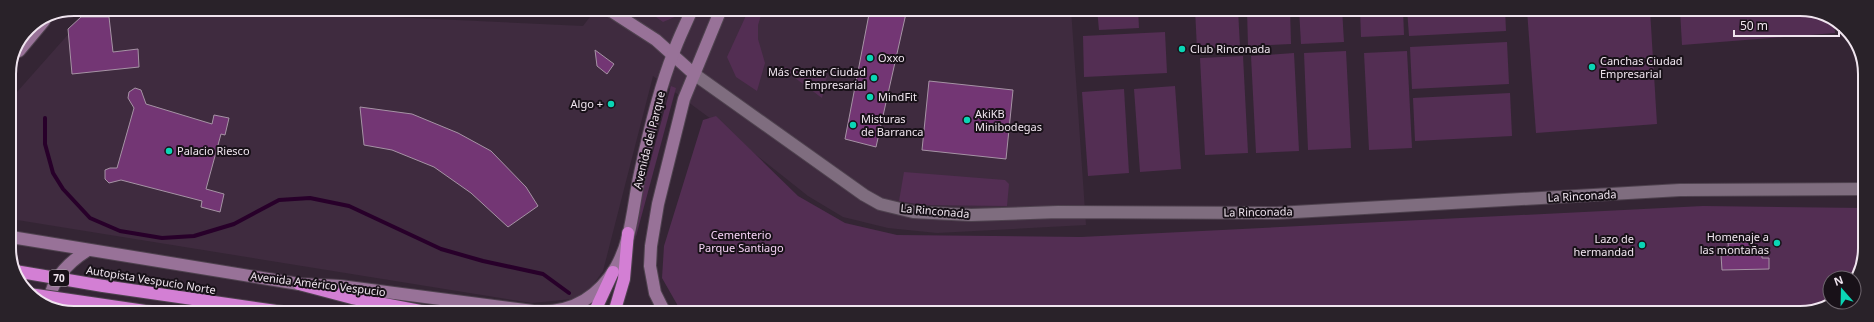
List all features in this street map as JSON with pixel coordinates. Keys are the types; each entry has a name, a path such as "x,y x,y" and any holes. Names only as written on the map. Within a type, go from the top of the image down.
{"highway":[{"path":"616,306 625,270 628,233"},
{"name":"Autopista Vespucio Norte","path":"22,272 103,286 241,306"},
{"path":"597,306 613,272"},
{"path":"299,284 352,298 397,306"},
{"name":"70","path":"42,296 111,306"}],"street":[{"path":"619,16 656,40 694,74"},
{"name":"Avenida del Parque","path":"613,272 621,256 628,233 640,174 673,54 689,16"},
{"path":"662,306 655,293 651,278 650,259 652,239 679,116 694,74 718,16"},
{"path":"25,44 36,31"},
{"name":"La Rinconada","path":"694,74 864,195 880,204 913,212 971,215 1058,212 1277,213 1680,190 1858,188"},
{"name":"Avenida Américo Vespucio","path":"16,238 299,284 340,286 500,306"},
{"path":"50,301 54,285 63,270 74,259 88,250"},
{"name":"Avenida Américo Vespucio","path":"573,306 586,300 613,272"}],"shaded area":[{"path":"84,16 371,16 583,26 591,16 1071,16 1086,225 937,233 888,228 843,217 808,196 707,116 653,76 603,271 588,292 572,299 532,303 16,220 16,93"}],"green space":[{"path":"655,16 677,16 663,22"},
{"path":"746,16 761,16 758,25 758,39 765,63 757,91 736,77 727,57"},
{"path":"1098,16 1138,16 1139,28 1099,30"},
{"path":"1195,16 1238,16 1240,47 1197,49"},
{"path":"1247,16 1290,16 1291,44 1248,46"},
{"path":"1299,16 1342,16 1344,42 1301,44"},
{"path":"1360,16 1403,16 1404,35 1361,37"},
{"path":"1408,16 1505,16 1506,31 1409,36"},
{"name":"Canchas Ciudad Empresarial","path":"1527,16 1650,16 1657,124 1536,133"},
{"name":"Canchas Ciudad Empresarial","path":"1680,16 1808,16 1826,22 1835,28 1835,33 1682,45"},
{"path":"1165,32 1167,73 1084,77 1083,36"},
{"path":"1507,42 1509,84 1412,89 1410,47"},
{"path":"1346,51 1351,148 1308,150 1304,53"},
{"path":"1407,51 1412,148 1369,150 1364,53"},
{"path":"1294,53 1299,151 1256,153 1251,56"},
{"path":"1243,56 1248,153 1205,155 1200,58"},
{"path":"784,67 827,76 822,98 783,69"},
{"path":"671,86 676,88 635,240 641,196"},
{"path":"1175,86 1181,169 1140,172 1134,89"},
{"path":"1124,89 1129,173 1088,176 1082,92"},
{"path":"1510,93 1512,136 1415,141 1413,98"},
{"name":"Cementerio Parque Santiago","path":"716,116 798,196 845,223 897,235 1081,237 1703,206 1858,208 1858,256 1854,270 1822,270 1822,302 1800,306 678,306 662,278 664,246 703,120"},
{"path":"904,172 1005,180 1009,184 1007,206 923,205 899,201"}],"building":[{"name":"Más Center Ciudad Empresarial","path":"869,16 905,16 876,147 845,139"},
{"path":"81,17 109,17 113,52 138,49 139,67 72,74 68,29"},
{"path":"595,50 614,64 607,74 597,66"},
{"name":"AkiKB Minibodegas","path":"929,81 1013,90 1006,159 922,150"},
{"name":"Palacio Riesco","path":"135,88 141,90 146,104 212,124 214,115 229,118 225,135 221,134 206,189 224,194 220,212 201,207 202,201 121,180 109,183 105,179 105,170 117,168 134,108 128,98 129,92"},
{"path":"360,107 412,114 458,133 491,151 526,187 538,206 508,227 471,193 434,167 392,150 364,145"},
{"path":"1750,242 1751,251 1762,250 1762,258 1769,258 1769,269 1722,270 1721,255 1729,255 1728,243"}],"waterway":[{"path":"45,118 45,144 53,173 63,189 90,218 120,231 162,238 194,236 234,224 279,200 310,198 349,206 441,249 483,261 543,274 569,293"}],"place":[{"name":"Club Rinconada","path":"1182,49"},
{"name":"Oxxo","path":"870,58"},
{"name":"Canchas Ciudad Empresarial","path":"1592,67"},
{"name":"Más Center Ciudad Empresarial","path":"874,78"},
{"name":"MindFit","path":"870,97"},
{"name":"Algo +","path":"611,104"},
{"name":"AkiKB Minibodegas","path":"967,120"},
{"name":"Misturas de Barranca","path":"853,125"},
{"name":"Palacio Riesco","path":"169,151"},
{"name":"Homenaje a las montañas","path":"1777,243"},
{"name":"Lazo de hermandad","path":"1642,245"}]}
